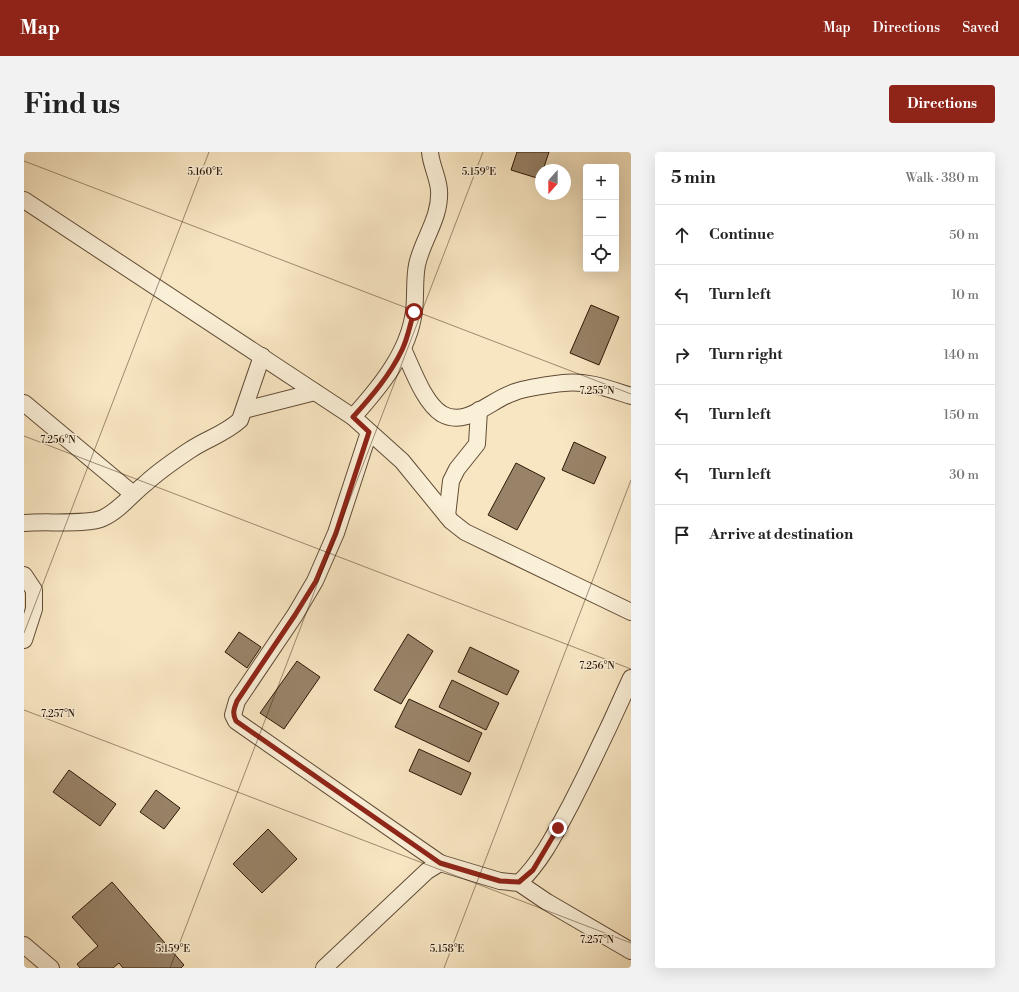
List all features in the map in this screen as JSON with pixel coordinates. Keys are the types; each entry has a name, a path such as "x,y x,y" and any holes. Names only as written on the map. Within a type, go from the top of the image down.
{"street":[{"path":"353,417 375,393 403,349 414,312 417,265 435,218 438,204 439,189 431,163 430,152"},
{"path":"24,200 353,417 402,461 447,516 465,532 631,612"},
{"path":"403,349 430,404 442,414 458,418 471,415 514,392 564,383 593,384 631,396"},
{"path":"24,523 98,520 114,511 133,494 191,449 232,427 240,420 262,356"},
{"path":"244,410 315,392"},
{"path":"24,403 133,494"},
{"path":"447,516 451,481 457,469 477,444 479,410"},
{"path":"369,432 336,533 316,581 237,701 233,715 236,721 440,863 500,881 519,882 547,902 631,951"},
{"path":"24,575 34,590 34,609 24,640"},
{"path":"519,882 533,870 558,828 592,763 631,678"},
{"path":"324,968 427,871 440,863"},
{"path":"24,945 51,968"}],"building":[{"path":"517,152 549,152 545,164 535,164 535,177 511,170"},
{"path":"591,305 619,317 599,365 570,353"},
{"path":"574,442 606,457 594,484 562,470"},
{"path":"516,463 545,478 517,530 488,515"},
{"path":"239,632 261,647 247,668 225,652"},
{"path":"408,634 433,651 401,704 374,690"},
{"path":"470,647 519,671 507,695 458,672"},
{"path":"297,661 320,677 284,729 260,713"},
{"path":"452,680 499,703 486,730 439,707"},
{"path":"409,699 482,733 469,762 395,727"},
{"path":"419,749 471,773 461,795 409,771"},
{"path":"69,770 116,804 100,826 53,792"},
{"path":"156,790 180,808 164,829 140,812"},
{"path":"268,829 297,859 262,893 233,864"},
{"path":"112,882 184,965 181,968 123,968 119,963 113,968 80,968 77,964 98,946 72,917"}],"route":[{"path":"414,312 403,349 375,393 353,417 369,432 336,533 316,581 237,701 233,715 236,721 440,863 500,881 519,882 533,870 558,828"}]}
